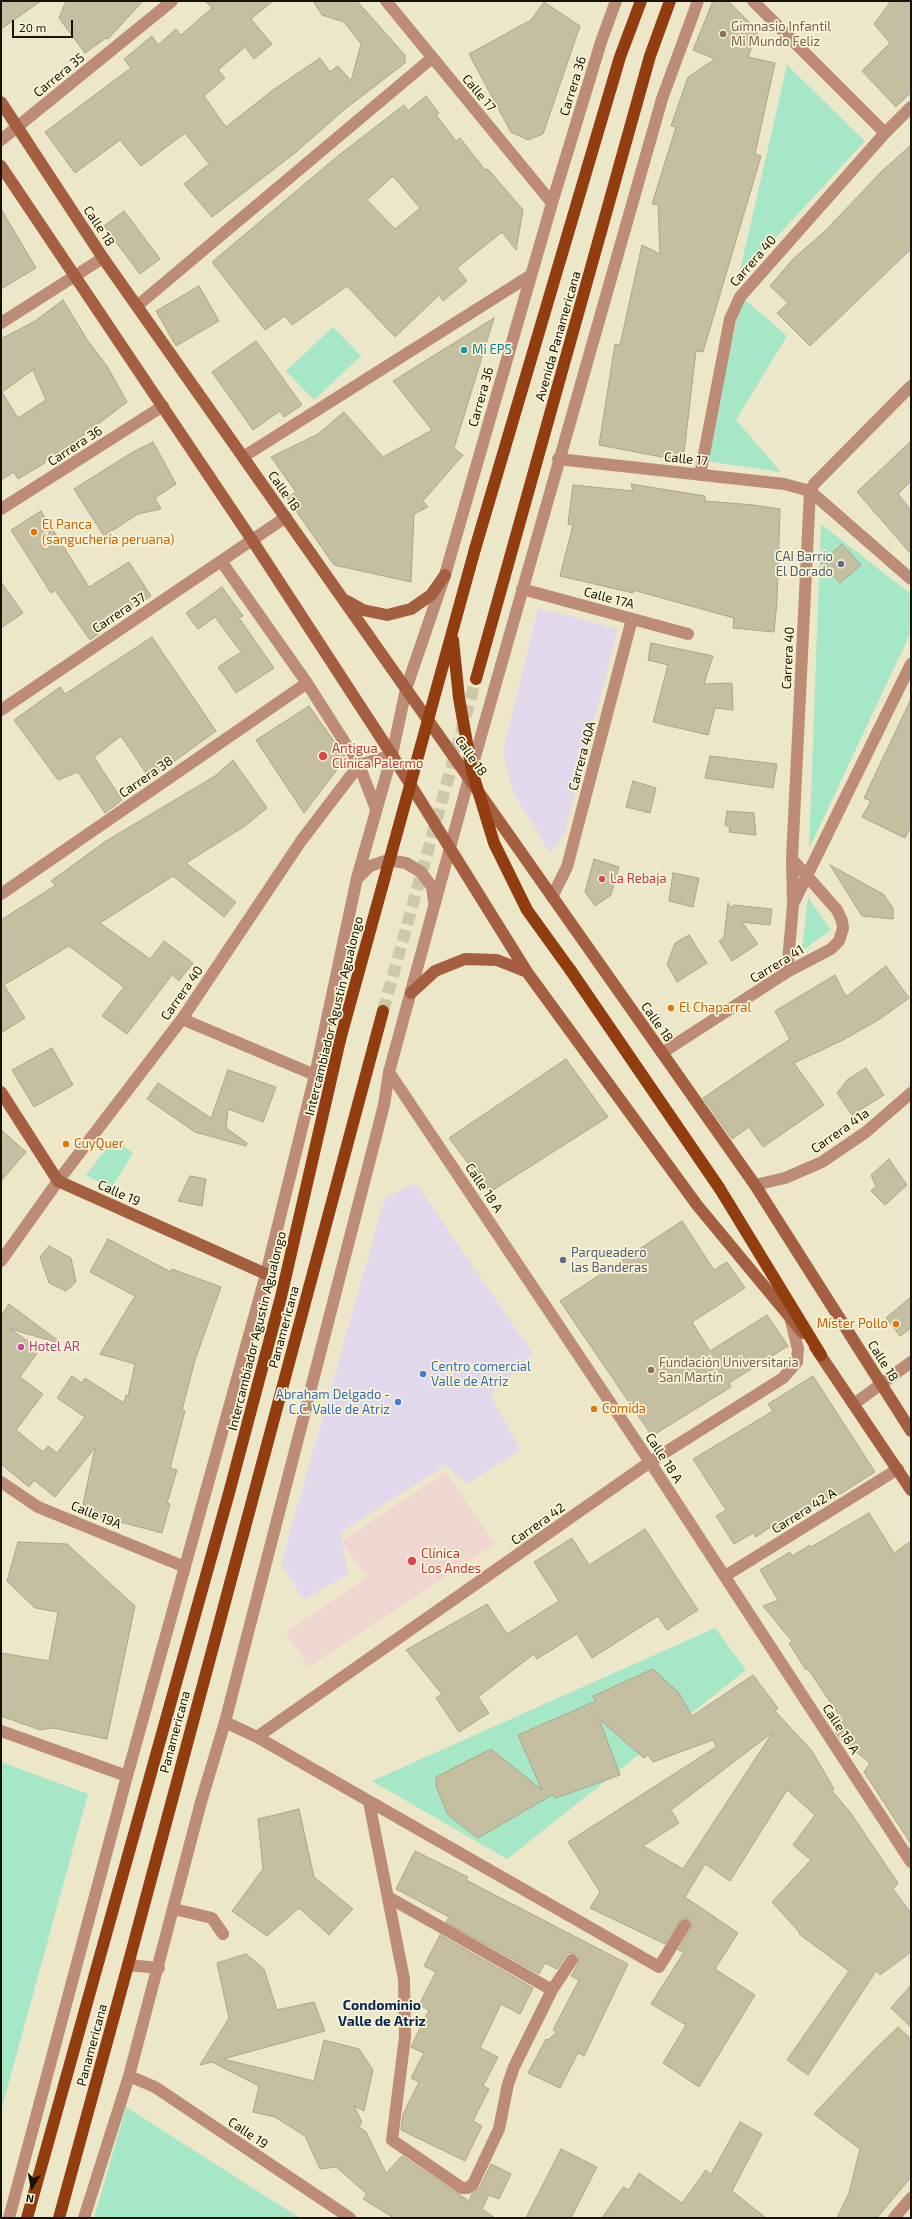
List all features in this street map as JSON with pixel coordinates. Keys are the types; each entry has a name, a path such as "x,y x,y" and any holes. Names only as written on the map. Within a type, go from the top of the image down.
{"main road":[{"name":"Avenida Panamericana","path":"475,549 620,56 641,1"},
{"name":"Avenida Panamericana","path":"476,679 650,56 670,1"},
{"name":"Calle 18","path":"1,102 103,258 755,1185 911,1431"},
{"path":"1,166 252,540 392,756 527,972 697,1205 821,1354"},
{"name":"Intercambiador Agustin Agualongo","path":"27,2218 229,1493 281,1297 340,1040 475,549"},
{"path":"342,598 363,610 387,615 411,609 431,595 445,575"},
{"path":"452,633 459,698 472,771 494,843 527,910 720,1189 821,1354 911,1490"},
{"path":"411,993 435,971 465,959 497,960 527,972"},
{"name":"Panamericana","path":"59,2218 383,1010"},
{"path":"1,1092 58,1181"},
{"name":"Calle 19","path":"58,1181 266,1274"}],"street":[{"name":"Carrera 35","path":"1,140 172,1"},
{"name":"Calle 17","path":"386,1 552,203"},
{"name":"Carrera 36","path":"9,2218 127,1776 266,1274 316,1075 357,878 392,756 406,689 445,575 552,203 600,42 616,1"},
{"path":"84,2218 129,2076 159,1968 201,1802 225,1722 384,1105 389,1072 434,905 451,850 469,778 558,459 662,99 698,1"},
{"path":"753,1 885,133"},
{"path":"137,306 432,58"},
{"name":"Carrera 40","path":"700,475 730,319 740,297 885,133 911,107"},
{"path":"1,323 103,258"},
{"path":"243,457 531,275"},
{"path":"911,386 814,484 810,491 911,579"},
{"name":"Carrera 36","path":"1,509 163,406"},
{"name":"Calle 17","path":"558,459 784,484 810,491"},
{"name":"Carrera 40","path":"788,972 793,905 792,859 810,491"},
{"name":"Carrera 37","path":"1,710 286,517"},
{"path":"221,561 307,683 359,765 376,810"},
{"name":"Calle 17A","path":"522,589 688,634"},
{"name":"Carrera 40A","path":"552,897 567,867 632,619"},
{"path":"793,905 911,664"},
{"name":"Carrera 38","path":"1,894 307,683"},
{"path":"359,765 392,756"},
{"name":"Carrera 40","path":"1,1261 58,1181 182,1019 301,841 359,765"},
{"name":"Carrera 41","path":"662,1053 788,972 831,949 839,941 843,928 842,921 837,910 792,859"},
{"path":"357,878 370,866 388,860 406,863 421,872 432,887 434,905"},
{"path":"182,1019 316,1075"},
{"name":"Calle 18 A","path":"389,1072 650,1462 911,1862"},
{"name":"Carrera 41a","path":"755,1185 786,1178 822,1162 866,1132 911,1094"},
{"name":"Carrera 42","path":"257,1737 650,1462 783,1378 797,1362 798,1349 790,1317"},
{"path":"854,1404 882,1385 911,1362"},
{"name":"Carrera 42 A","path":"725,1576 898,1469"},
{"name":"Calle 19A","path":"1,1482 38,1507 185,1567"},
{"path":"225,1722 257,1737 659,1967 685,1925"},
{"path":"1,1730 127,1776"},
{"path":"369,1802 404,1979 405,2037 392,2140 462,2188 468,2188 473,2184 499,2129 508,2084 514,2067 552,1990 572,1960"},
{"path":"388,1897 552,1990"},
{"path":"174,1909 212,1918 223,1934"},
{"path":"128,1965 159,1968"},
{"name":"Calle 19","path":"129,2076 155,2088 350,2218"},
{"path":"26,2157 43,2163"},
{"path":"894,2218 911,2198"}],"shaded area":[{"path":"538,608 618,629 564,834 550,853 513,792 503,750"},
{"name":"Centro comercial Valle de Atriz","path":"416,1183 533,1354 490,1395 521,1450 467,1484 446,1465 341,1532 348,1574 304,1600 281,1564 385,1198"},
{"name":"Clínica Los Andes","path":"446,1472 495,1544 309,1667 285,1632 367,1578 342,1541"}],"green space":[{"path":"787,65 865,141 738,279"},
{"path":"742,297 787,336 736,420 781,472 705,461"},
{"path":"333,327 361,356 314,400 286,371"},
{"path":"821,524 911,594 911,632 809,849"},
{"path":"808,897 831,930 802,951"},
{"path":"114,1139 133,1153 111,1189 86,1175"},
{"path":"715,1628 746,1670 507,1859 372,1781"},
{"path":"1,1762 88,1794 1,2111"},
{"path":"126,2107 300,2218 94,2218"}],"building":[{"path":"1,1 41,1 1,29"},
{"path":"66,1 143,1 108,39 106,38 85,53 59,18"},
{"path":"205,1 273,1 251,19 272,44 254,59 245,47 218,70 225,78 204,96 226,127 273,90 320,58 330,72 338,66 351,81 361,44 344,22 322,15 313,1 357,1 405,55 405,63 345,109 295,153 212,217 184,184 209,164 185,133 141,166 120,140 75,173 45,132 131,68 124,59 152,36 158,45 176,29 181,35 212,8"},
{"path":"713,1 728,1 758,31 748,57 775,63 755,154 761,156 703,352 696,351 683,461 599,445 615,344 620,345 642,245 660,254 658,205 652,204 676,127 671,126 688,77 715,59 693,50"},
{"path":"891,1 911,1 911,92 896,107 862,71 890,43 874,24"},
{"path":"544,2 580,26 543,134 528,140 511,132 469,54 531,20"},
{"path":"426,96 439,113 436,115 456,141 460,138 485,170 488,169 523,210 516,250 502,232 457,268 467,281 443,301 439,295 395,337 347,286 292,325 285,316 265,330 212,262 339,155 404,105 408,111","holes":["393,176 420,208 395,229 367,200"]},
{"path":"911,145 911,249 810,346 777,313 788,303 770,286 793,259 825,231 882,171"},
{"path":"1,209 36,268 1,289"},
{"path":"124,211 160,259 140,274 104,226"},
{"path":"199,286 219,321 176,346 156,311"},
{"path":"63,300 88,341 107,366 127,402 73,443 44,461 45,463 18,479 14,472 1,480 1,339 35,321","holes":["33,370 46,400 18,418 2,392"]},
{"path":"494,318 454,448 463,455 423,501 428,507 414,514 411,582 334,565 287,498 296,492 271,457 318,434 344,412 383,457 432,430 393,381"},
{"path":"256,341 302,405 284,417 280,411 253,430 212,372"},
{"path":"911,441 911,481 898,494 911,510 911,554 857,492"},
{"path":"153,442 176,484 155,498 161,509 138,514 104,536 74,489 131,453"},
{"path":"631,484 705,496 705,501 754,505 780,509 777,602 774,632 733,628 734,618 633,590 633,593 560,576 573,525 568,524 573,485 633,491"},
{"path":"41,511 89,587 129,562 151,596 110,621 112,624 90,640 55,590 51,593 11,530"},
{"name":"CAI Barrio El Dorado","path":"842,544 861,565 840,583 821,563"},
{"path":"1,582 23,613 1,628"},
{"path":"222,587 243,616 239,618 274,668 236,693 218,667 241,652 215,617 198,629 186,613"},
{"path":"152,637 216,731 150,779 121,736 94,757 122,800 105,813 78,772 58,780 14,720 60,687 65,694"},
{"path":"651,643 713,656 704,684 732,683 733,710 715,708 708,735 653,722 668,665 648,660"},
{"path":"911,699 911,826 905,838 862,817 871,801 864,798"},
{"path":"309,706 346,758 304,813 256,740"},
{"path":"710,756 777,764 773,788 705,778"},
{"path":"233,760 267,808 245,826 186,863 236,902 224,917 173,876 100,923 150,959 164,941 193,963 179,981 172,975 127,1034 102,1016 124,987 69,946 4,985 25,1018 1,1033 1,920 56,885 51,881 106,841 215,776"},
{"path":"633,781 656,788 650,813 626,807"},
{"path":"727,811 754,813 756,835 729,832 730,827 725,825"},
{"name":"La Rebaja","path":"594,859 619,867 611,895 595,906 585,892"},
{"path":"830,865 883,894 893,908 893,919 862,916"},
{"path":"673,873 699,878 693,907 669,901"},
{"path":"728,903 733,909 733,905 772,909 770,925 742,922 758,944 732,961 719,941 724,937"},
{"path":"689,935 707,963 677,982 667,964 675,943"},
{"path":"886,966 909,998 880,1019 843,1040 794,1063 824,1105 763,1147 749,1127 732,1139 703,1098 790,1039 775,1011 835,975 847,996"},
{"path":"52,1048 73,1085 34,1107 12,1070"},
{"path":"566,1059 608,1117 490,1192 449,1138"},
{"path":"866,1068 884,1095 852,1115 837,1093 848,1079"},
{"path":"228,1070 276,1087 263,1122 228,1109 226,1128 247,1143 246,1146 195,1132 147,1099 158,1083 211,1118"},
{"path":"1,1130 26,1152 1,1181"},
{"path":"889,1159 907,1185 885,1205 871,1191 876,1186 871,1175"},
{"path":"190,1176 206,1179 202,1206 178,1201"},
{"path":"682,1221 714,1270 727,1262 745,1288 692,1322 710,1351 767,1315 788,1346 729,1383 731,1387 652,1436 560,1301"},
{"path":"108,1239 171,1272 172,1269 221,1287 195,1360 182,1410 185,1411 170,1468 177,1470 167,1503 170,1504 162,1533 94,1515 83,1504 95,1448 55,1497 34,1480 29,1487 1,1464 1,1316 9,1304 60,1342 59,1343 10,1329 40,1349 20,1377 43,1394 16,1430 43,1452 48,1446 57,1453 85,1417 57,1398 72,1376 82,1383 85,1378 124,1403 126,1395 128,1396 135,1364 100,1354 135,1296 90,1272"},
{"path":"49,1246 71,1258 76,1282 66,1291 49,1283 40,1257"},
{"path":"911,1297 911,1328 900,1336 886,1318"},
{"path":"813,1376 875,1472 829,1501 827,1497 774,1530 772,1526 756,1537 753,1533 734,1544 716,1516 726,1510 693,1459 773,1411 768,1404"},
{"path":"869,1513 894,1553 911,1541 911,1844 864,1772 870,1763 839,1738 835,1731 841,1718 808,1669 806,1670 789,1643 792,1641 763,1606 778,1600 760,1570 790,1552 792,1556 810,1545 811,1547"},
{"path":"645,1529 698,1610 667,1630 658,1616 592,1658 577,1634 537,1659 534,1654 478,1697 489,1713 459,1732 436,1698 442,1694 406,1650 487,1604 507,1634 559,1601 534,1562 572,1538 589,1565"},
{"path":"18,1542 67,1544 135,1606 107,1739 53,1728 40,1730 1,1716 1,1653 49,1661 58,1612 35,1608 7,1581"},
{"path":"653,1669 679,1693 692,1716 753,1675 778,1708 775,1711 812,1751 834,1789 832,1791 850,1812 898,1883 893,1889 911,1913 911,1952 880,1975 876,1971 808,2075 787,2060 849,1971 799,1934 800,1933 772,1902 811,1860 793,1845 815,1815 787,1790 730,1881 705,1864 685,1897 738,1933 715,1969 755,1995 699,2087 663,2063 686,2025 651,2004 684,1952 678,1950 691,1929 691,1921 686,1918 681,1919 665,1944 590,1908 600,1892 568,1842 716,1747 713,1740 653,1762 648,1755 644,1758 599,1719 620,1775 556,1798 552,1795 478,1838 448,1815 436,1786 436,1777 491,1749 542,1790 518,1735 596,1701 593,1696","holes":["773,1732 683,1869 643,1846 679,1823 671,1810"]},
{"path":"299,1809 314,1877 353,1909 329,1935 299,1908 267,1936 232,1911 263,1869 258,1819"},
{"path":"415,1851 468,1877 466,1880 628,1964 584,2056 578,2053 560,2088 528,2073 546,2039 548,2040 557,2032 553,2030 579,1980 571,1976 578,1964 579,1956 573,1953 568,1953 557,1969 545,1963 539,1974 446,1922 449,1917 396,1889"},
{"path":"440,1935 533,1988 520,2014 501,2004 480,2048 498,2057 483,2086 489,2089 473,2121 482,2126 465,2161 401,2130 403,2114 419,2082 411,2078 424,2053 411,2047 429,2010 419,2005 436,1972 424,1966"},
{"path":"246,1954 264,1969 277,2010 314,2002 325,2031 223,2059 314,2081 324,2040 359,2049 373,2070 364,2111 354,2106 362,2122 359,2127 366,2132 386,2173 402,2156 469,2201 472,2194 480,2187 491,2164 511,2174 499,2199 489,2195 482,2209 495,2218 394,2218 363,2199 367,2194 336,2167 320,2169 305,2136 275,2117 253,2112 259,2086 212,2062 200,2065 229,2018 217,1963"},
{"path":"911,1985 911,2027 891,2008"},
{"path":"898,2027 911,2039 911,2177 877,2218 837,2218 849,2193 860,2149 814,2114 872,2052"},
{"path":"740,2122 762,2134 732,2191 766,2218 602,2218 623,2187 629,2190 639,2173 682,2203 706,2170 711,2174"},
{"path":"561,2149 597,2167 571,2218 526,2218"}],"tunnel":[{"path":"383,1011 476,679"}],"place":[{"name":"Gimnasio Infantil Mi Mundo Feliz","path":"723,34"},
{"name":"Mi EPS","path":"464,350"},
{"name":"El Panca (sanguchería peruana)","path":"34,532"},
{"name":"CAI Barrio El Dorado","path":"841,564"},
{"name":"Antigua Clínica Palermo","path":"323,756"},
{"name":"La Rebaja","path":"602,879"},
{"name":"El Chaparral","path":"671,1008"},
{"name":"CuyQuer","path":"66,1144"},
{"name":"Parqueadero las Banderas","path":"563,1260"},
{"name":"Míster Pollo","path":"896,1324"},
{"name":"Hotel AR","path":"21,1347"},
{"name":"Fundación Universitaria San Martín","path":"651,1370"},
{"name":"Centro comercial Valle de Atriz","path":"423,1374"},
{"name":"Abraham Delgado - C.C. Valle de Atriz","path":"398,1402"},
{"name":"Comida","path":"594,1409"},
{"name":"Clínica Los Andes","path":"412,1561"}],"district":[{"name":"Condominio Valle de Atriz","path":"382,2014"}]}
